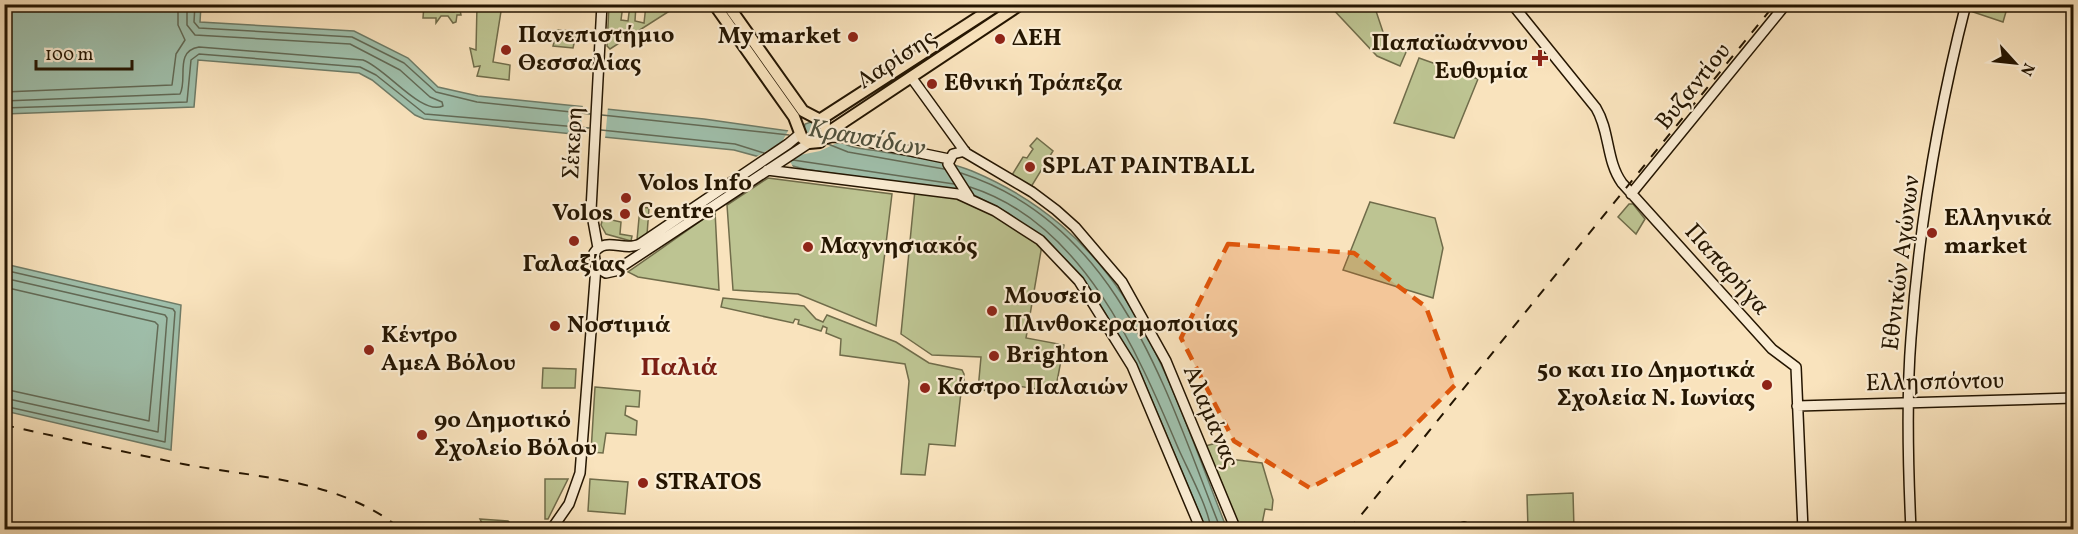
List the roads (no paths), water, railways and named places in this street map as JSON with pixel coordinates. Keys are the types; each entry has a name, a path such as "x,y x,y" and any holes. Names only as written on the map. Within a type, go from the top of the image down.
{"main road":[{"path":"714,4 794,117 799,132 809,143 825,137 825,124 803,111 727,4"},
{"name":"Λαρίσης","path":"816,118 999,4"},
{"name":"Λαρίσης","path":"825,137 1022,4"},
{"path":"799,132 803,121 816,118"}],"street":[{"name":"Σέκερη","path":"598,248 591,210 602,4"},
{"name":"Παπαρήγα","path":"1512,4 1596,108 1602,118 1614,170 1631,194 1779,356 1796,367 1797,406"},
{"name":"Βυζαντίου","path":"1631,194 1786,4"},
{"name":"Εθνικών Αγώνων","path":"1911,530 1908,402 1911,337 1931,176 1966,4"},
{"path":"911,77 964,151 955,152 949,161"},
{"path":"551,530 569,504 580,473 594,303 596,267 593,257 598,248 605,244 628,248 640,244 766,160 799,132"},
{"path":"825,137 848,138 949,161 967,195"},
{"path":"596,267 613,271 809,143"},
{"name":"Αλαμάνας","path":"964,151 1032,192 1065,218 1097,251 1130,293 1166,361 1236,530"},
{"path":"766,171 864,184 926,188 967,195 1012,220 1040,240 1070,271 1093,300 1132,366 1201,530"},
{"path":"594,303 598,287 613,271 622,256 614,245"},
{"name":"Ελλησπόντου","path":"1797,406 2073,399"},
{"path":"1797,406 1803,530"}],"water":[{"path":"4,5 201,5 200,22 354,31 408,58 438,87 478,96 704,119 803,133 805,124 814,121 847,145 938,161 972,171 1027,200 1072,235 1108,275 1138,320 1163,369 1227,529 1206,529 1141,374 1095,296 1066,260 1041,237 1008,213 972,194 804,169 734,150 424,119 415,115 372,80 359,73 198,60 194,107 5,114"},
{"path":"5,264 181,305 171,450 5,411"}],"railway":[{"path":"1349,530 1775,4"},
{"path":"4,425 183,464 297,483 325,490 378,513 402,530"}],"place":[{"name":"My market","path":"853,37"},
{"name":"ΔΕΗ","path":"1000,39"},
{"name":"Πανεπιστήμιο Θεσσαλίας","path":"506,50"},
{"name":"Παπαϊωάννου Ευθυμία","path":"1540,58"},
{"name":"Εθνική Τράπεζα","path":"932,84"},
{"name":"SPLAT PAINTBALL","path":"1030,167"},
{"name":"Volos Info Centre","path":"626,198"},
{"name":"Volos","path":"625,214"},
{"name":"Ελληνικά market","path":"1932,233"},
{"name":"Γαλαξίας","path":"574,241"},
{"name":"Μαγνησιακός","path":"808,247"},
{"name":"Μουσείο Πλινθοκεραμοποιίας","path":"992,311"},
{"name":"Νοστιμιά","path":"555,326"},
{"name":"Κέντρο ΑμεΑ Βόλου","path":"369,350"},
{"name":"Brighton","path":"994,356"},
{"name":"5ο και 11ο Δημοτικά Σχολεία Ν. Ιωνίας","path":"1767,385"},
{"name":"Κάστρο Παλαιών","path":"925,388"},
{"name":"9ο Δημοτικό Σχολείο Βόλου","path":"422,435"},
{"name":"STRATOS","path":"643,483"}],"district":[{"name":"Παλιά","path":"679,368"}],"water label":[{"name":"Κραυσίδων","path":"867,139"}]}
